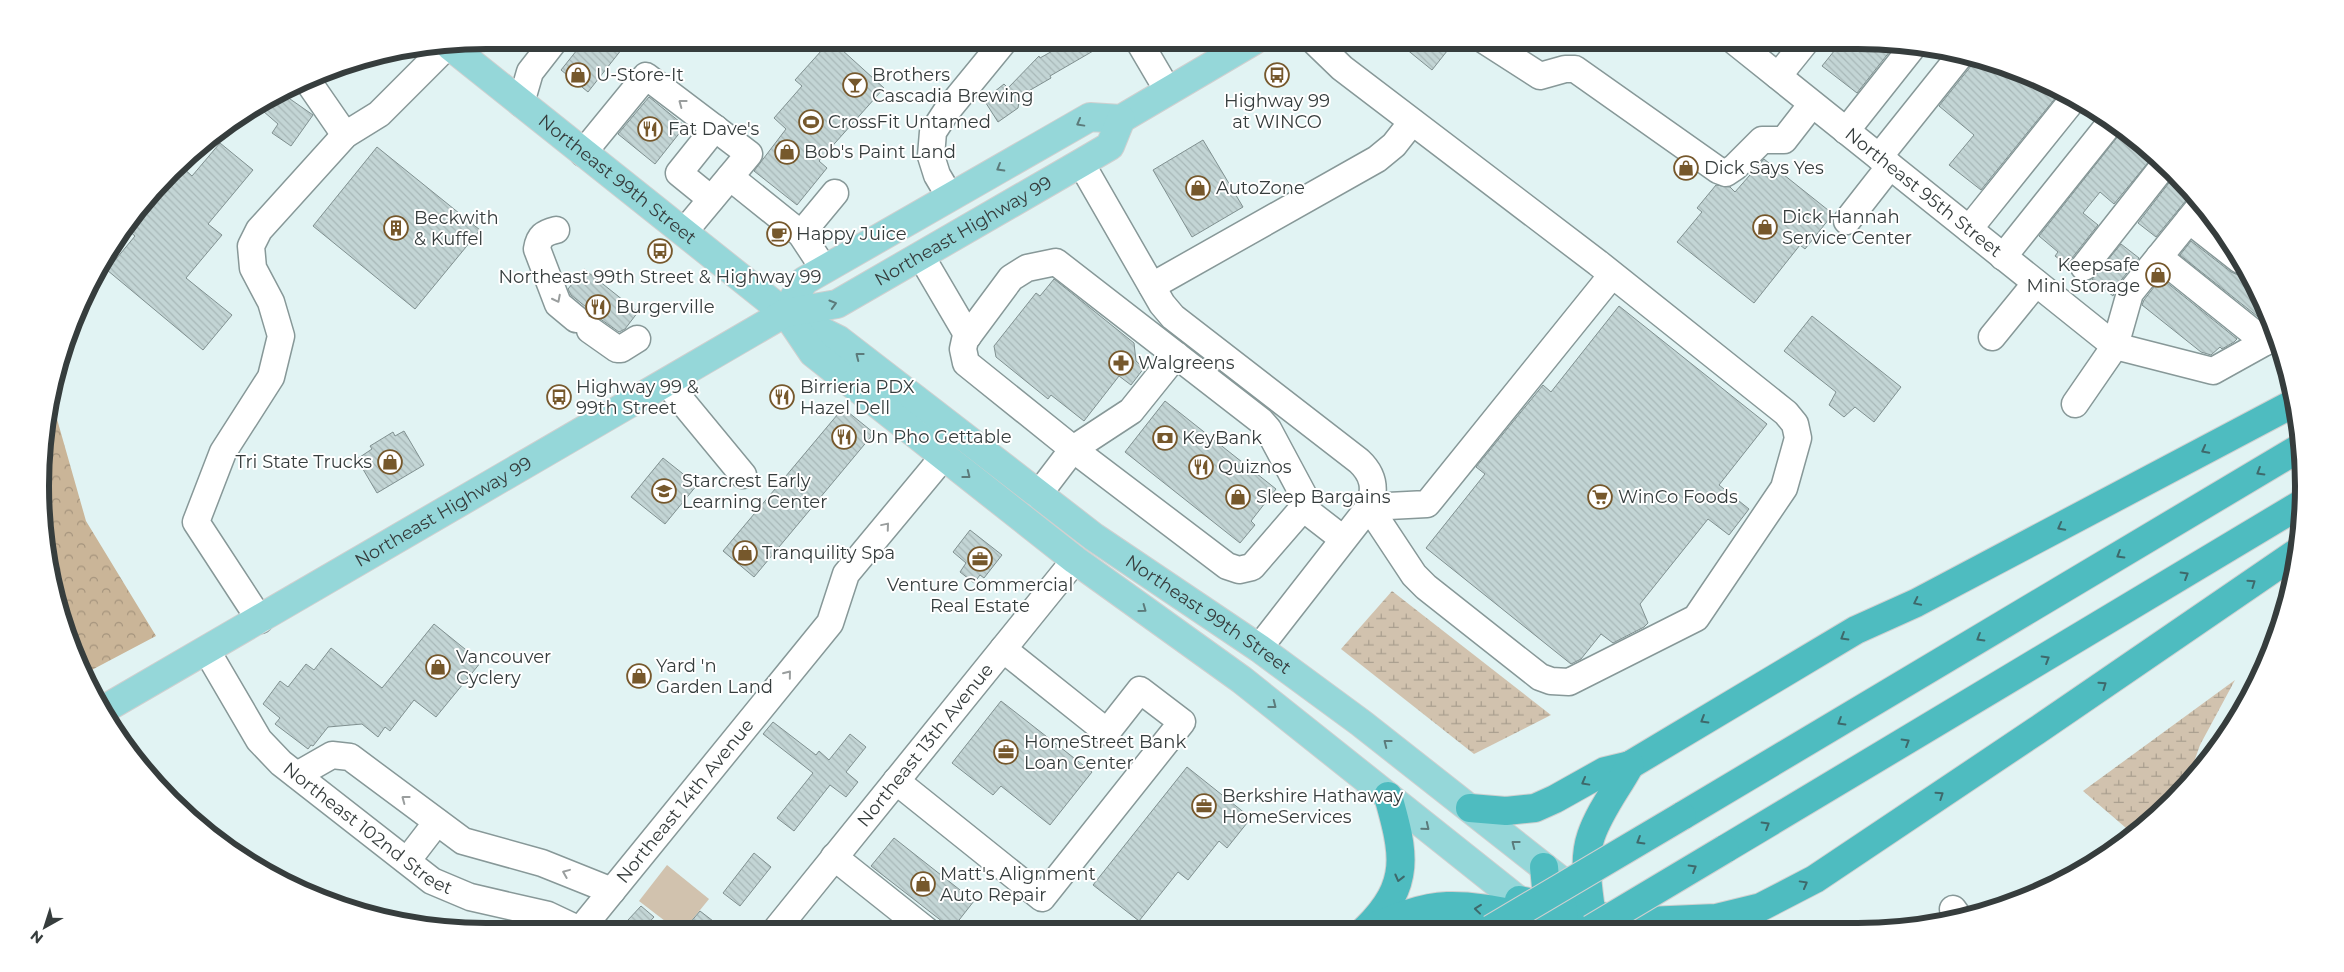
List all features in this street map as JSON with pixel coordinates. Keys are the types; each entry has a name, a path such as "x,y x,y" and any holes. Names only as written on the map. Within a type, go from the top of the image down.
{"highway":[{"path":"1470,808 1506,812 1535,808 1605,771 1630,765 1856,630 1916,603 2288,406"},
{"path":"1501,923 2294,451"},
{"path":"1597,922 1724,849 2294,509"},
{"path":"1384,923 1425,909 1447,906 1505,912 1549,922 1753,918 2036,731 2289,558"},
{"path":"1597,922 1587,870 1590,838 1600,814 1630,765"},
{"path":"1372,923 1382,913 1392,897 1400,875 1397,830 1388,796"},
{"path":"1544,867 1549,922"},
{"path":"1516,899 1549,922"}],"main road":[{"path":"1121,119 1240,49"},
{"name":"Northeast 99th Street","path":"455,50 786,313 839,340 1094,537 1254,645 1361,723 1544,867 1597,922"},
{"name":"Northeast Highway 99","path":"108,707 786,313 837,304 921,256 1110,146 1121,119 1090,117 824,269 804,281 786,313"},
{"name":"Northeast 99th Street","path":"786,313 813,353 1075,560 1242,680 1516,899"},
{"path":"1075,560 1106,562 1194,624 1216,634 1254,645"}],"street":[{"path":"521,103 530,72 548,49"},
{"path":"950,197 937,175 931,156 933,132 946,112 998,49"},
{"path":"1144,49 1168,91"},
{"path":"1322,49 1342,68 1612,275 1786,413 1795,424 1798,433 1797,448 1784,488 1696,618 1575,680 1558,682 1546,680 1414,575 1368,507"},
{"path":"1498,49 1540,76 1565,69 1575,70 1718,170 1726,172 1735,168 1762,140 1784,140 1812,104"},
{"name":"Northeast 95th Street","path":"1744,49 2115,346"},
{"path":"1778,76 1800,49"},
{"path":"260,620 196,522 223,452 271,377 281,336 271,302 254,268 251,246 259,230 345,135 379,114 442,51"},
{"path":"1846,131 1909,52"},
{"path":"1847,221 1884,162 1957,60"},
{"path":"583,153 646,76 749,154 684,232"},
{"path":"311,86 345,135"},
{"path":"1969,229 2070,103"},
{"path":"1152,286 1377,159 1394,145 1412,122"},
{"path":"2003,257 2108,127"},
{"path":"711,199 679,173 715,128"},
{"path":"1081,163 1152,286 1173,317 1364,466 1373,485 1368,507 1254,645"},
{"path":"2084,267 2160,170"},
{"path":"730,177 801,234 824,269"},
{"path":"801,234 836,193"},
{"path":"2075,404 2115,346 2130,293 2196,212 2212,229"},
{"path":"556,230 545,233 538,240 537,249 558,304 617,349 622,349 637,340"},
{"path":"921,256 968,336"},
{"path":"2159,257 2269,338"},
{"path":"1056,262 1176,355 1264,424 1306,500 1303,508 1255,565 1246,570 1235,570 1227,566 1073,449 969,366 964,358 963,349 968,336 1011,278 1027,268 1056,262"},
{"path":"1368,507 1427,504 1612,275"},
{"path":"1992,337 2036,282"},
{"path":"2115,346 2213,371 2270,340"},
{"path":"1038,495 1073,449 1131,411 1176,355"},
{"path":"667,383 743,475"},
{"name":"Northeast 14th Avenue","path":"588,923 830,623 846,574 944,456"},
{"path":"1303,508 1343,539"},
{"name":"Northeast 13th Avenue","path":"781,923 1075,560"},
{"path":"896,780 1042,898 1182,722 1140,690 1107,732 1003,649"},
{"name":"Northeast 102nd Street","path":"207,651 259,740 297,776 432,881 470,897 548,915 567,923"},
{"path":"297,776 332,755 350,757 462,841 542,864 612,892"},
{"path":"407,862 437,822"},
{"path":"834,857 917,923"}],"green space":[{"path":"55,412 86,521 156,636 90,671 82,653 64,599 52,543 49,486 52,429"},
{"path":"1392,591 1551,715 1474,754 1341,649"},
{"path":"2235,680 2200,745 2192,768 2167,795 2128,830 2083,791"},
{"path":"667,865 709,899 690,923 668,923 639,901"}],"building":[{"path":"578,49 622,49 588,92 561,70"},
{"path":"823,49 841,49 884,88 819,161 827,168 797,205 754,171 786,129 774,118 802,86 795,80"},
{"path":"1056,49 1096,49 1020,96 1018,108 998,122 984,100 1004,84 1008,88 1039,56 1040,58"},
{"path":"1406,49 1449,49 1432,70"},
{"path":"1836,49 1891,50 1857,93 1822,66"},
{"path":"1972,64 1999,72 2056,97 1981,190 1949,165 1974,135 1939,106"},
{"path":"287,97 313,115 291,146 272,133 278,124 262,110"},
{"name":"Fat Dave's","path":"649,97 685,126 655,164 618,134"},
{"path":"2119,135 2150,160 2114,204 2100,192 2083,213 2098,225 2068,266 2055,256 2058,252 2039,236"},
{"name":"AutoZone","path":"1203,140 1243,207 1192,237 1153,170"},
{"path":"220,143 253,170 208,224 222,235 186,278 232,315 203,350 107,270 135,236 130,232 157,198 185,170 192,176"},
{"name":"Beckwith & Kuffel","path":"377,147 480,230 415,309 313,226"},
{"name":"Dick Hannah Service Center","path":"1764,159 1833,214 1805,249 1800,245 1754,303 1677,242 1702,212 1697,208 1716,185 1730,187 1735,192"},
{"path":"2171,181 2187,199 2156,237 2138,223"},
{"path":"2191,241 2231,272 2241,274 2263,320 2180,255"},
{"path":"2121,244 2139,258 2118,284 2113,296 2092,279"},
{"name":"Burgerville","path":"584,269 638,312 625,329 619,332 599,318 590,315 586,307 571,295 568,289"},
{"path":"2161,278 2237,339 2222,349 2220,347 2211,355 2201,352 2142,305"},
{"name":"Walgreens","path":"1054,279 1134,343 1136,361 1144,368 1131,385 1119,376 1084,421 1051,395 1048,399 996,357 994,346 1036,293 1040,296"},
{"name":"WinCo Foods","path":"1619,306 1767,424 1719,485 1749,509 1729,535 1708,519 1640,604 1648,623 1613,643 1601,634 1581,659 1571,664 1426,548 1485,474 1476,467 1543,385 1551,392"},
{"path":"1812,316 1901,387 1874,422 1855,407 1844,417 1829,405 1836,392 1784,351"},
{"path":"1165,401 1276,489 1251,521 1255,525 1240,543 1125,452"},
{"path":"843,408 874,433 754,577 723,551"},
{"name":"Tri State Trucks","path":"404,431 424,465 377,493 357,459 372,449 370,446 393,432 395,436"},
{"name":"Starcrest Early Learning Center","path":"663,458 697,485 665,524 631,497"},
{"name":"Venture Commercial Real Estate","path":"970,530 1002,555 984,578 980,575 974,583 960,572 966,563 953,552"},
{"path":"434,624 481,662 436,717 414,700 390,731 385,727 378,737 362,724 328,727 313,746 311,745 308,749 275,724 280,718 263,704 280,681 288,687 306,664 314,670 331,648 382,688"},
{"path":"1001,701 1092,772 1050,825 1001,786 993,795 952,763"},
{"path":"773,722 816,755 819,751 829,760 850,734 866,747 846,772 858,782 846,797 830,785 794,831 777,818 813,773 763,734"},
{"path":"1187,767 1251,818 1227,848 1219,841 1188,880 1178,872 1139,921 1093,885"},
{"name":"Matt's Alignment Auto Repair","path":"894,838 974,901 957,923 944,923 871,866"},
{"path":"754,853 771,867 740,906 723,893"},
{"path":"641,906 654,917 648,923 632,923 628,920"},
{"path":"700,911 716,923 690,923"}],"place":[{"name":"U-Store-It","path":"578,75"},
{"name":"Highway 99 at WINCO","path":"1277,75"},
{"name":"Brothers Cascadia Brewing","path":"855,85"},
{"name":"CrossFit Untamed","path":"811,122"},
{"name":"Fat Dave's","path":"650,129"},
{"name":"Bob's Paint Land","path":"787,152"},
{"name":"Dick Says Yes","path":"1686,168"},
{"name":"AutoZone","path":"1198,188"},
{"name":"Dick Hannah Service Center","path":"1765,227"},
{"name":"Beckwith & Kuffel","path":"396,228"},
{"name":"Happy Juice","path":"779,234"},
{"name":"Northeast 99th Street & Highway 99","path":"660,251"},
{"name":"Keepsafe Mini Storage","path":"2158,275"},
{"name":"Burgerville","path":"598,307"},
{"name":"Walgreens","path":"1121,363"},
{"name":"Highway 99 & 99th Street","path":"559,397"},
{"name":"Birrieria PDX Hazel Dell","path":"782,397"},
{"name":"Un Pho Gettable","path":"844,437"},
{"name":"KeyBank","path":"1165,438"},
{"name":"Tri State Trucks","path":"390,462"},
{"name":"Quiznos","path":"1201,467"},
{"name":"Starcrest Early Learning Center","path":"664,491"},
{"name":"Sleep Bargains","path":"1238,497"},
{"name":"WinCo Foods","path":"1600,497"},
{"name":"Tranquility Spa","path":"745,553"},
{"name":"Venture Commercial Real Estate","path":"980,559"},
{"name":"Vancouver Cyclery","path":"438,667"},
{"name":"Yard 'n Garden Land","path":"639,676"},
{"name":"HomeStreet Bank Loan Center","path":"1006,752"},
{"name":"Berkshire Hathaway HomeServices","path":"1204,806"},
{"name":"Matt's Alignment Auto Repair","path":"923,884"}]}
